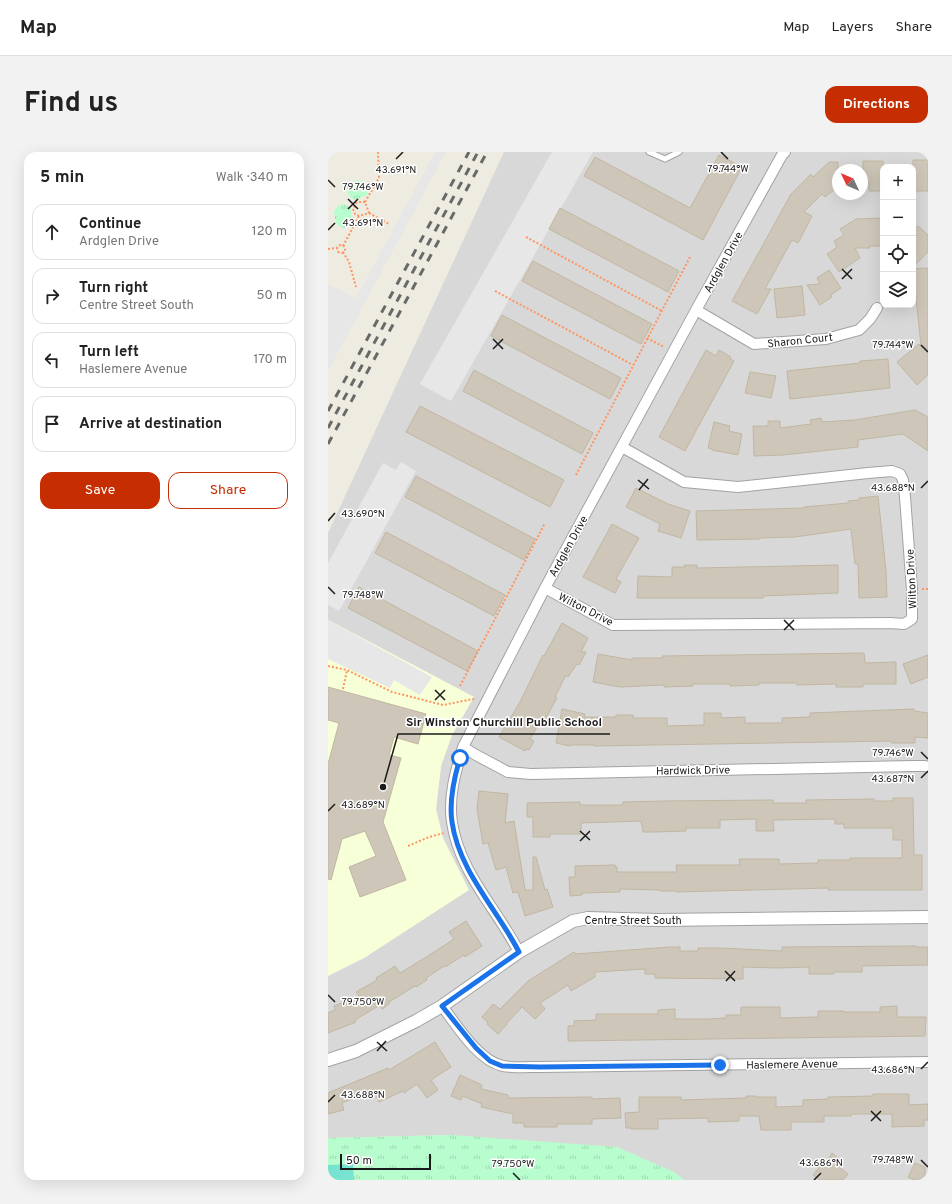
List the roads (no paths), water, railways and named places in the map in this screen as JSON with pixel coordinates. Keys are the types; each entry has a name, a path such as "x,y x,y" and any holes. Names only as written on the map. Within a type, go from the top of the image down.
{"street":[{"name":"Ardglen Drive","path":"519,952 476,883 459,848 452,822 452,795 456,770 463,747 485,707 545,588 782,153"},
{"name":"Sharon Court","path":"696,310 754,344 826,339 859,330 870,319 877,308"},
{"name":"Wilton Drive","path":"545,588 613,625 904,624 912,619 912,590 904,480 900,474 892,471 868,472 738,487 684,482 622,447"},
{"name":"Hardwick Drive","path":"463,747 508,772 531,774 912,766 928,767"},
{"name":"Centre Street South","path":"328,1060 356,1051 416,1021 442,1006 519,952 573,921 588,918 658,920 928,917"},
{"name":"Haslemere Avenue","path":"442,1006 476,1048 490,1061 502,1066 540,1067 928,1062"}],"lane":[{"path":"649,152 665,158 679,152"}],"railway":[{"path":"328,411 469,152"},
{"path":"328,428 478,152"},
{"path":"328,444 487,152"}],"place":[{"name":"Sir Winston Churchill Public School","path":"383,787"}]}
